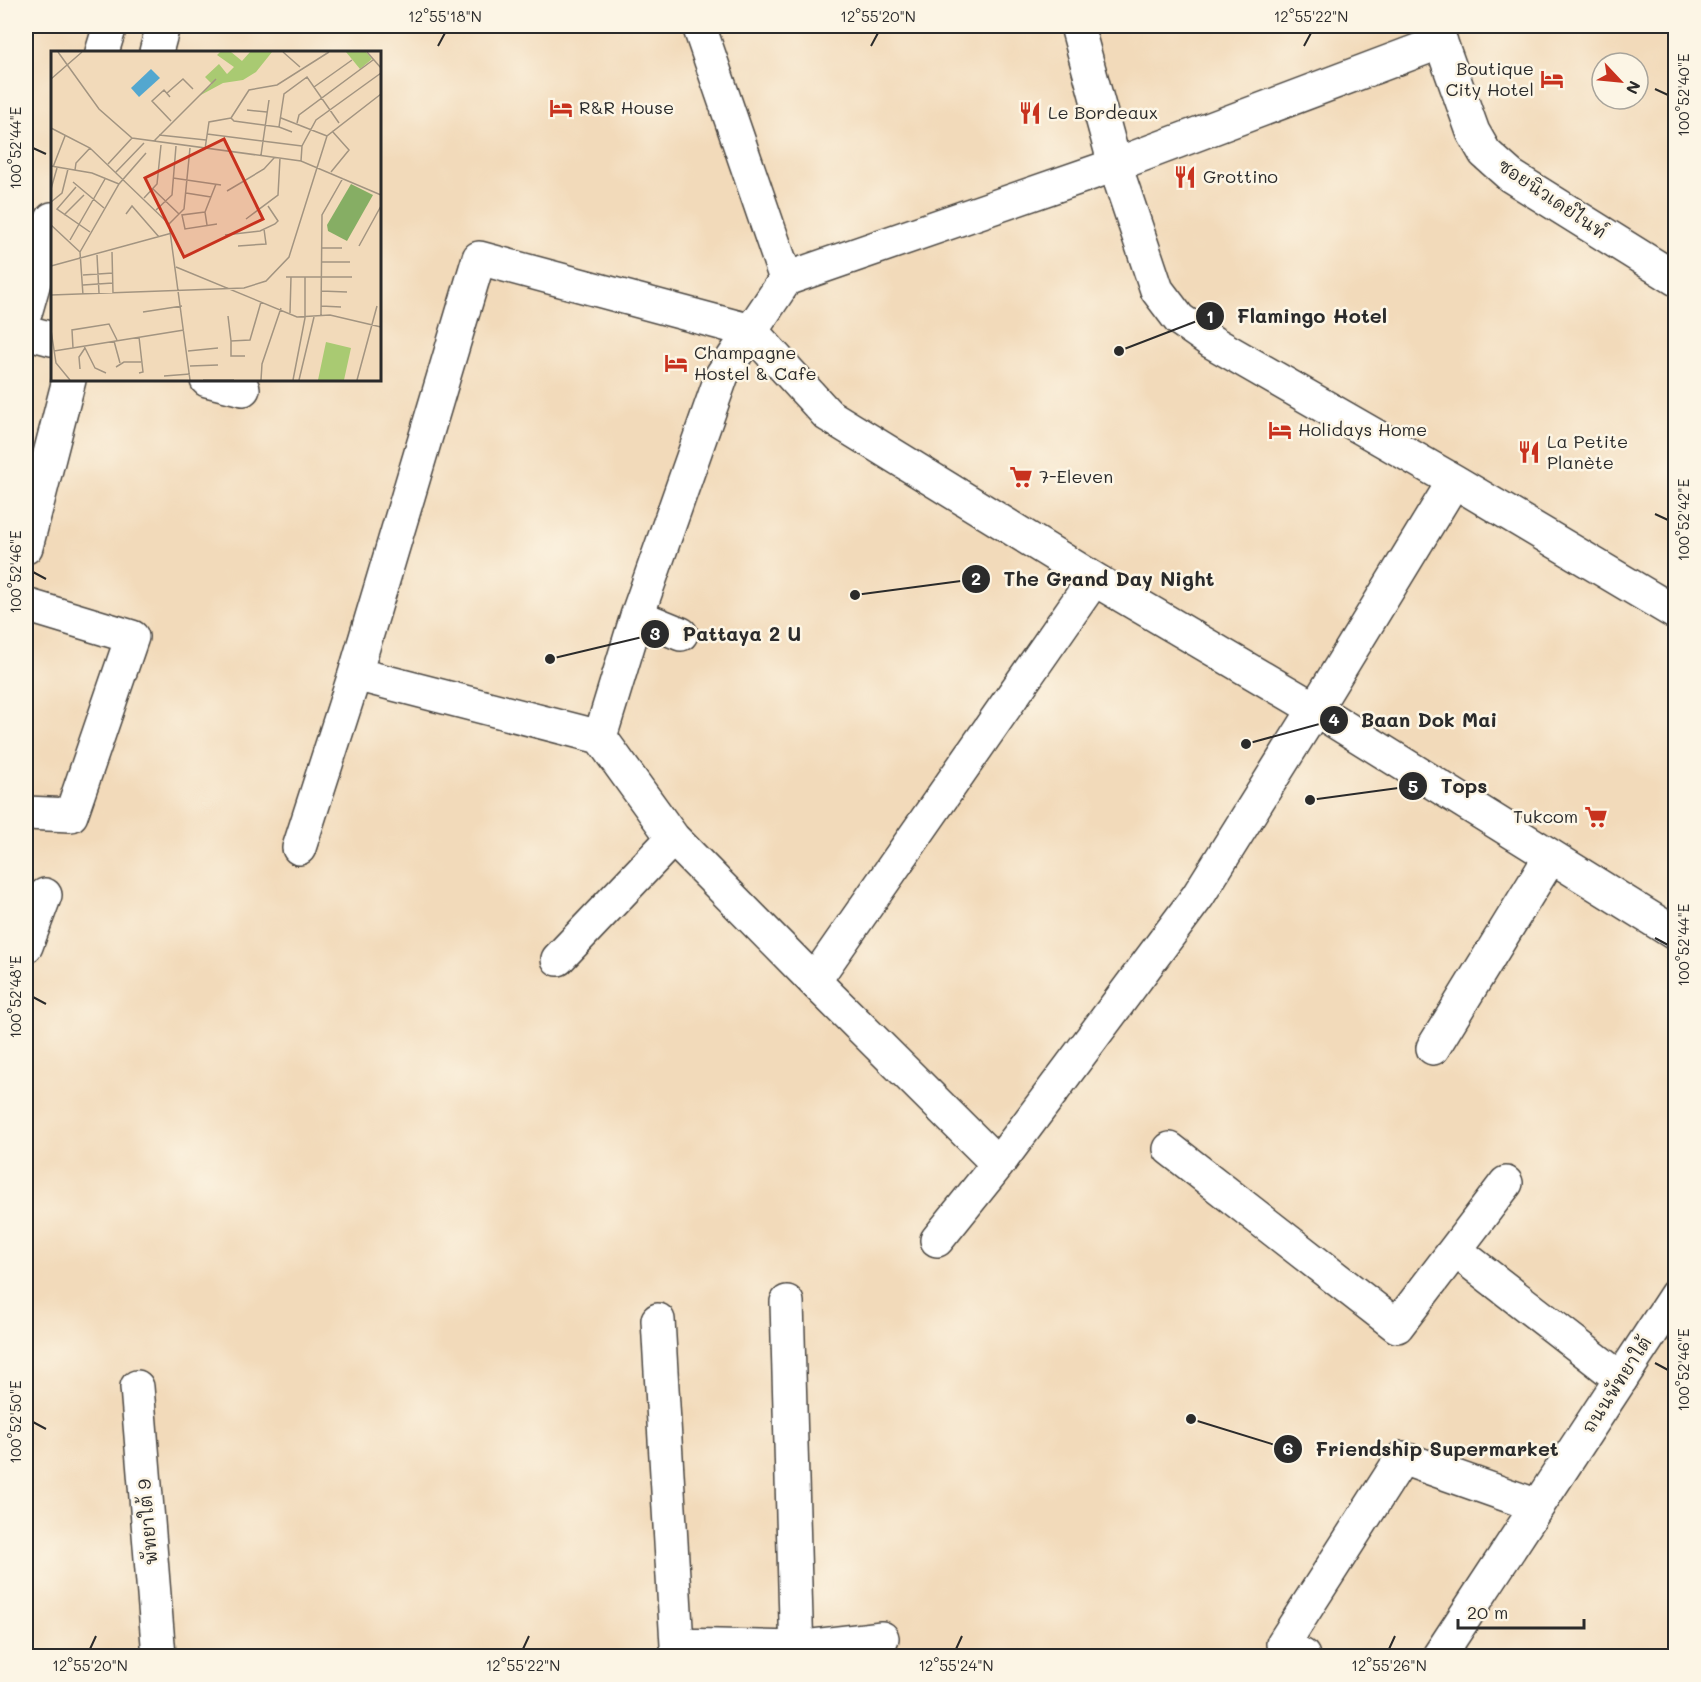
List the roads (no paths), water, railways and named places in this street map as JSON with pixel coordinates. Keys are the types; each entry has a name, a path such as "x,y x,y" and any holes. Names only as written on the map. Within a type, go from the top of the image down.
{"street":[{"path":"102,51 110,26"},
{"path":"156,51 163,26"},
{"path":"699,26 786,279"},
{"path":"1077,26 1115,165 1157,290 1179,319 1212,342 1454,481 1676,613"},
{"path":"600,737 637,616 722,375 786,279 1115,165 1438,34"},
{"name":"ซอยนิวเดย์ไนท์","path":"1438,34 1473,132 1485,153 1511,176 1676,279"},
{"path":"26,310 51,222"},
{"path":"299,848 355,674 479,258 751,331 828,415 1094,579 1315,709 1676,934"},
{"path":"26,332 51,339"},
{"path":"26,547 69,381"},
{"path":"211,381 243,389"},
{"path":"937,1240 998,1164 1198,896 1454,481"},
{"path":"814,981 1094,579"},
{"path":"26,605 132,637 70,815 26,813"},
{"path":"637,616 681,634"},
{"path":"355,674 600,737 673,838 998,1164"},
{"path":"558,959 673,838"},
{"path":"1433,1048 1551,856"},
{"path":"26,946 45,896"},
{"path":"1170,1149 1398,1326 1506,1183"},
{"path":"1455,1250 1621,1379"},
{"name":"ถนนพัทยาใต้","path":"1440,1656 1676,1295"},
{"path":"787,1302 796,1652"},
{"path":"658,1320 677,1645 796,1652 882,1638"},
{"name":"พัทยาใต้ 9","path":"137,1387 159,1656"},
{"path":"1303,1656 1283,1644 1402,1458 1538,1506"}],"place":[{"name":"Boutique City Hotel","path":"1552,79"},
{"name":"R&R House","path":"561,108"},
{"name":"Le Bordeaux","path":"1030,113"},
{"name":"Grottino","path":"1185,177"},
{"name":"Flamingo Hotel","path":"1119,351"},
{"name":"Champagne Hostel & Cafe","path":"676,363"},
{"name":"Holidays Home","path":"1280,430"},
{"name":"La Petite Planète","path":"1529,452"},
{"name":"7-Eleven","path":"1021,477"},
{"name":"The Grand Day Night","path":"855,595"},
{"name":"Pattaya 2 U","path":"550,659"},
{"name":"Baan Dok Mai","path":"1246,744"},
{"name":"Tops","path":"1310,800"},
{"name":"Tukcom","path":"1596,817"},
{"name":"Friendship Supermarket","path":"1191,1419"}]}
